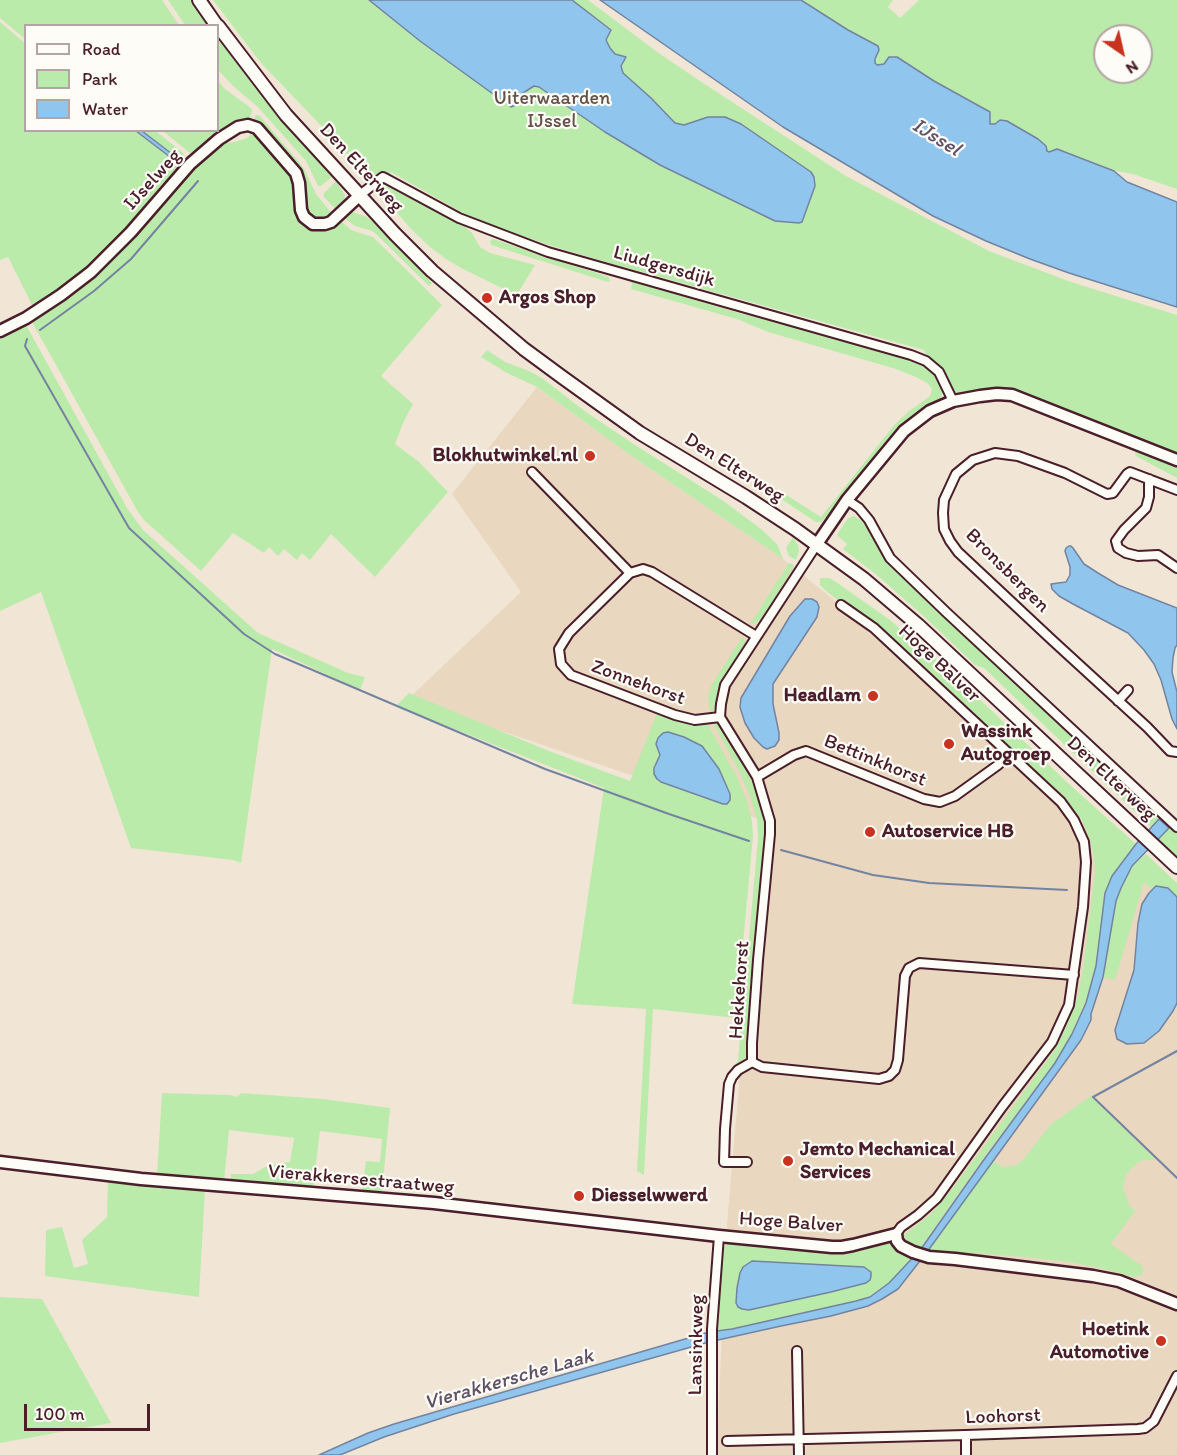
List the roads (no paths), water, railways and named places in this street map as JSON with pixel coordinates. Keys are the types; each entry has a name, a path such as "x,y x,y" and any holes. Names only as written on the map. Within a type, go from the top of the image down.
{"main road":[{"name":"Den Elterweg","path":"199,0 216,24"},
{"name":"Den Elterweg","path":"219,29 286,115 432,271 524,349 640,433 746,497 817,544 864,579 918,625 1177,867"}],"street":[{"name":"IJselweg","path":"0,331 26,318 91,272 131,232 190,164 219,139 238,127 248,125 257,128 296,173 301,210 304,217 313,224 331,222 360,195"},
{"name":"Liudgersdijk","path":"360,195 383,177 459,218 548,252 911,355 926,361 939,372 953,401"},
{"path":"720,717 724,685 817,544 848,500 904,430 930,411 953,401 997,394 1012,395 1177,460"},
{"name":"Bronsbergen","path":"1177,490 1130,472 1113,493 1107,494 1065,473 1018,456 995,453 973,460 956,474 944,500 943,513 944,529 958,552 1170,751 1177,752"},
{"path":"532,472 630,573 643,569 652,572 756,636"},
{"path":"1149,479 1149,498 1146,508 1116,542 1118,548 1126,553 1138,556 1158,555 1177,568"},
{"name":"Den Elterweg","path":"848,500 859,508 868,520 890,558 1177,826"},
{"name":"Zonnehorst","path":"630,573 569,633 559,649 561,664 571,675 675,715 695,720 720,717"},
{"name":"Hoge Balver","path":"841,605 874,628 1008,754"},
{"path":"1118,701 1128,690"},
{"name":"Hekkehorst","path":"720,717 757,777 770,821 752,1062 762,1067 879,1078 889,1076 895,1070 897,1060 905,976 909,968 919,963 1074,975"},
{"name":"Bettinkhorst","path":"757,777 794,755 806,751 924,799 940,802 955,796 998,765 1008,754"},
{"path":"1008,754 1061,801 1074,820 1084,842 1086,862 1083,907 1069,1005 1052,1042 937,1198 902,1227 896,1234 897,1241 901,1246 929,1257 1119,1281 1177,1304"},
{"path":"747,1162 724,1162 725,1129 729,1084 738,1070 752,1062"},
{"name":"Vierakkersestraatweg","path":"0,1162 141,1179 434,1203 718,1236"},
{"name":"Hoge Balver","path":"718,1236 842,1247 896,1234"},
{"name":"Lansinkweg","path":"712,1455 712,1329 718,1236"},
{"path":"797,1351 800,1455"},
{"name":"Loohorst","path":"727,1441 1145,1428 1154,1421 1177,1376"},
{"path":"966,1435 966,1455"}],"water":[{"path":"369,0 572,0 611,30 606,40 615,54 626,57 621,66 623,73 675,123 684,125 708,117 725,117 741,124 811,172 815,186 802,222 775,221 660,165 605,132 539,87 534,86 523,93 516,105 511,107 420,41"},
{"name":"IJssel","path":"600,0 801,0 878,46 879,50 875,59 877,65 884,64 889,57 897,57 934,81 990,112 990,124 995,124 1000,120 1007,121 1038,139 1049,152 1057,149 1114,171 1127,182 1177,202 1177,307 1030,259 933,216 783,127"},
{"path":"137,132 143,132 176,157 174,160"},
{"path":"1069,546 1084,564 1118,585 1177,608 1177,645 1172,672 1177,692 1177,729 1161,680 1144,650 1128,633 1059,596 1052,589 1051,584 1066,582 1070,575 1065,551"},
{"path":"805,599 817,602 819,607 817,617 773,684 773,704 779,740 775,746 767,749 754,738 745,723 740,707 741,698 790,616"},
{"path":"668,732 702,746 719,769 730,794 727,804 657,779 654,768 660,755 656,744 663,733"},
{"path":"1159,819 1169,828 1132,866 1116,901 1103,977 1091,1020 1081,1040 898,1289 868,1306 709,1342 454,1414 384,1437 340,1455 319,1455 394,1424 709,1332 732,1329 856,1301 870,1297 889,1283 921,1249 1055,1063 1072,1034 1086,1003 1096,966 1105,893 1112,876 1136,844"},
{"path":"1156,886 1168,888 1177,897 1177,1003 1159,1031 1144,1043 1127,1044 1117,1039 1115,1030 1134,970 1142,904"},
{"path":"752,1261 864,1267 871,1272 871,1276 866,1283 831,1292 749,1310 742,1309 736,1303 740,1273 743,1267"}],"waterway":[{"path":"40,330 94,291 131,259 198,181"},
{"path":"27,339 25,346 129,528 244,634 275,654 545,769 749,841"},
{"path":"781,850 873,875 929,883 1067,890"},
{"path":"1177,1051 1093,1097 1177,1178"}],"place":[{"name":"Argos Shop","path":"487,298"},
{"name":"Blokhutwinkel.nl","path":"590,456"},
{"name":"Headlam","path":"873,696"},
{"name":"Wassink Autogroep","path":"949,744"},
{"name":"Autoservice HB","path":"870,832"},
{"name":"Jemto Mechanical Services","path":"788,1161"},
{"name":"Diesselwwerd","path":"579,1196"},
{"name":"Hoetink Automotive","path":"1161,1341"}],"park label":[{"name":"Uiterwaarden IJssel","path":"552,110"}],"water label":[{"name":"Vierakkersche Laak","path":"509,1380"}]}
